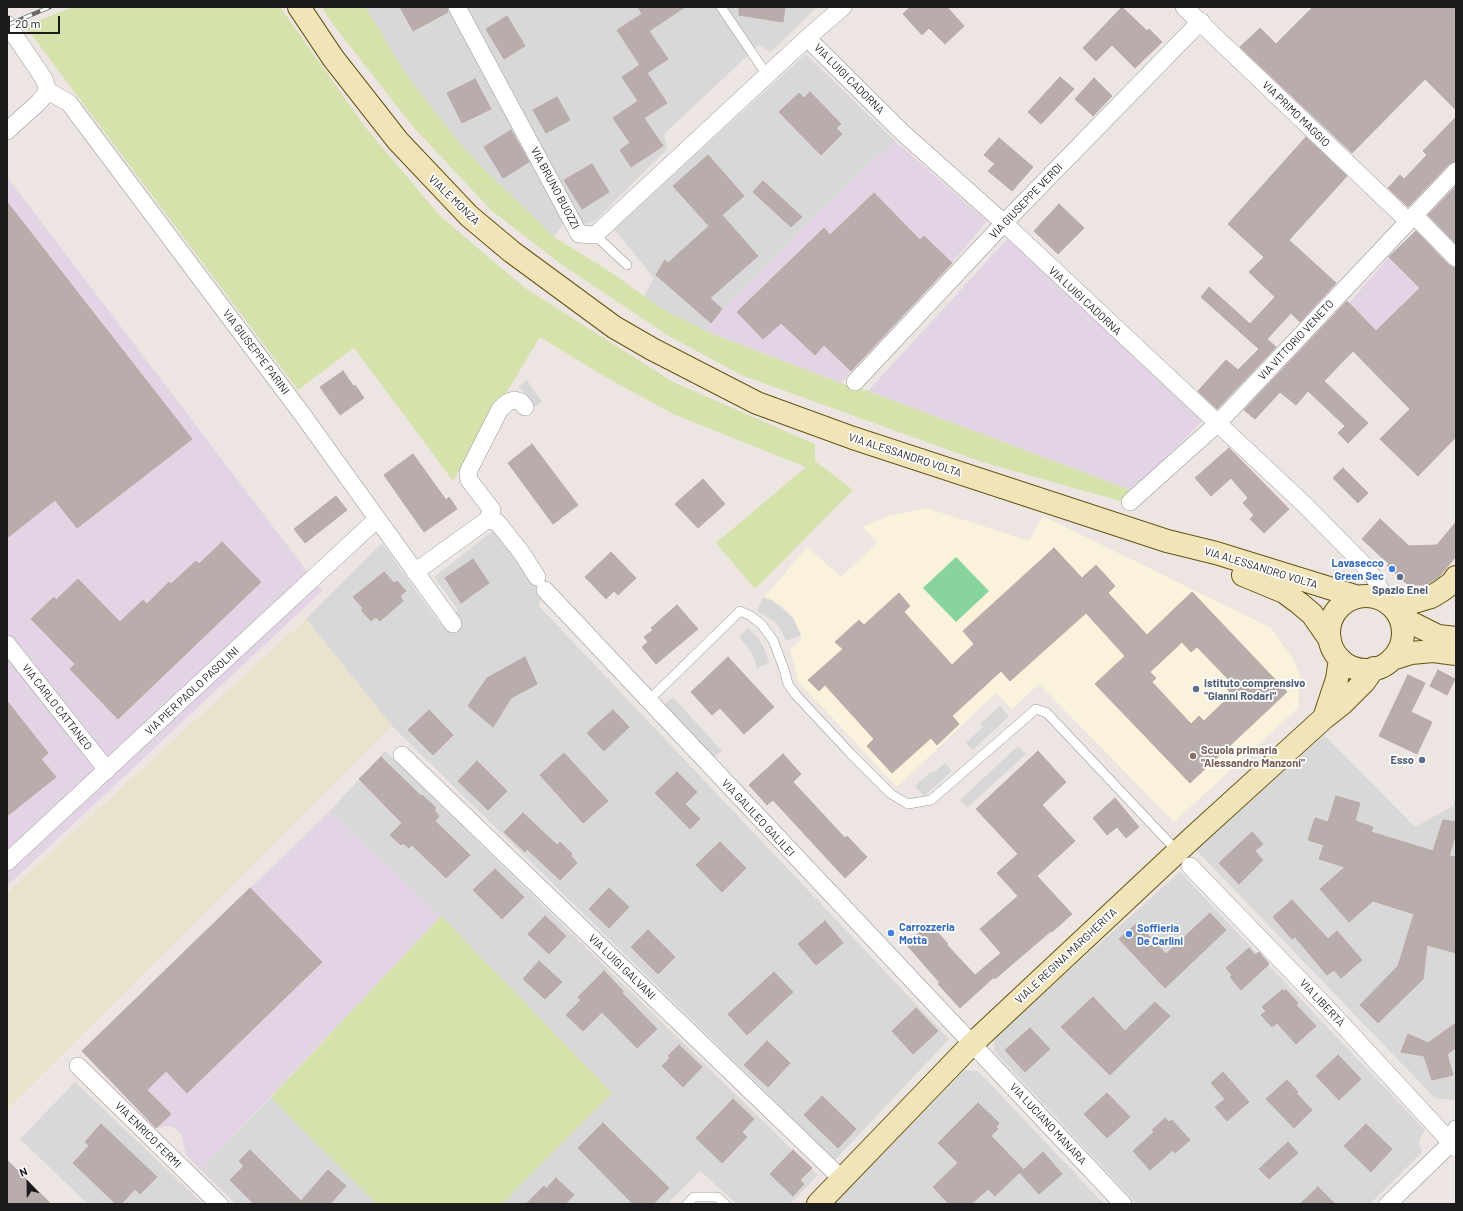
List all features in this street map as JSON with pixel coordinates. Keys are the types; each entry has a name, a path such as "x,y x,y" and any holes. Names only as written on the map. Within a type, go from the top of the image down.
{"main road":[{"name":"VIALE MONZA","path":"299,7 333,58 398,141 469,216 512,252 608,322 652,349"},
{"name":"VIA ALESSANDRO VOLTA","path":"652,349 750,400 853,438 1167,540 1216,553 1357,596"},
{"name":"VIA ALESSANDRO VOLTA","path":"1167,540 1219,565 1284,592 1312,614 1330,640"},
{"path":"1392,608 1431,597 1442,591 1452,583 1456,577"},
{"path":"1456,638 1438,636 1377,598 1357,596 1344,603 1336,612 1330,627 1330,640 1332,648 1340,659 1355,668 1369,670 1411,653 1433,651 1456,654"},
{"path":"1383,664 1397,654 1401,646 1403,636 1392,608"},
{"name":"VIALE REGINA MARGHERITA","path":"1324,718 1337,679 1340,659"},
{"name":"VIALE REGINA MARGHERITA","path":"818,1204 972,1044 1184,859 1324,718 1343,703 1383,664"}],"street":[{"name":"VIA BRUNO BUOZZI","path":"457,7 579,234 595,234 807,38 843,7"},
{"name":"VIA PRIMO MAGGIO","path":"1184,7 1456,258"},
{"name":"VIA GIUSEPPE VERDI","path":"855,382 1004,224 1200,22"},
{"path":"7,24 44,79 48,91 39,102 7,131"},
{"name":"VIA LUIGI CADORNA","path":"807,38 903,133 1004,224 1305,505 1363,564 1375,579 1392,608"},
{"name":"VIA GIUSEPPE PARINI","path":"48,91 69,103 302,414 453,624"},
{"name":"VIA VITTORIO VENETO","path":"1130,502 1217,424 1456,171"},
{"path":"415,572 487,520 492,510 469,480 468,472 500,409 508,402 514,400 521,402 526,406"},
{"name":"VIA PIER PAOLO PASOLINI","path":"7,862 377,519"},
{"name":"VIA GALILEO GALILEI","path":"487,520 497,522 521,552 541,584 648,701 972,1044"},
{"path":"1357,596 1363,577 1363,564"},
{"name":"VIA CARLO CATTANEO","path":"7,644 106,770"},
{"name":"VIA LUIGI GALVANI","path":"402,755 842,1179"},
{"name":"VIA LIBERTÀ","path":"1184,859 1454,1140"},
{"name":"VIA LUCIANO MANARA","path":"972,1044 1123,1204"},
{"name":"VIA ENRICO FERMI","path":"78,1066 219,1204"},
{"path":"1388,1204 1454,1140"}],"lane":[{"path":"721,7 767,75"},
{"path":"595,234 627,265"},
{"path":"648,701 740,611 751,616 762,625 773,640 788,684 796,695 891,794 908,804 931,800 1036,709 1048,713 1184,859"},
{"path":"687,1204 694,1198 717,1197 725,1204"}],"shaded area":[{"path":"365,7 451,7 565,221 554,237 466,151 408,77"},
{"path":"467,7 817,7 771,52 759,45 664,134 667,149 594,222 583,224"},
{"path":"806,54 895,141 808,222 777,256 722,309 711,323 708,332 662,309 644,296 654,278 614,229"},
{"path":"895,141 987,221 952,263 840,383 708,332 711,323 722,309 777,256 808,222"},
{"path":"7,177 322,591 7,886"},
{"path":"1415,231 1456,273 1417,416 1327,324 1349,303 1389,257"},
{"path":"1011,235 1203,420 1133,491 868,391"},
{"path":"527,380 542,402 534,407 519,386"},
{"path":"927,508 1029,541 1043,516 1271,628 1292,657 1300,676 1298,708 1174,822 1039,684 1012,709 996,693 897,787 798,681 790,649 802,640 793,617 781,605 765,597 807,547 841,577 877,543 863,527 888,516"},
{"path":"494,530 543,597 538,605 949,1039 835,1160 392,726 306,619 382,543 440,624 458,610 434,577"},
{"path":"763,598 772,600 793,618 801,635 786,641 775,622 757,611"},
{"path":"306,619 392,726 7,1109 7,893"},
{"path":"748,628 758,638 765,650 769,663 757,668 753,656 739,637"},
{"path":"673,697 722,751 713,758 664,705"},
{"path":"1000,706 1009,716 973,750 966,743 983,727 980,724"},
{"path":"1324,735 1415,827 1453,806 1456,796 1456,1096 1454,1100 1435,1098 1196,850"},
{"path":"1018,746 1026,754 967,808 960,800"},
{"path":"385,751 818,1175 790,1204 737,1204 700,1171 667,1204 502,1204 612,1093 441,916 329,812"},
{"path":"945,763 952,771 924,796 915,786 932,771 933,773"},
{"path":"329,812 441,916 201,1170 186,1155 182,1135 172,1126 156,1128 82,1051"},
{"path":"1180,872 1425,1130 1419,1141 1422,1152 1370,1204 1137,1204 995,1052 993,1038"},
{"path":"965,1070 978,1071 1104,1204 834,1204"},
{"path":"75,1082 203,1204 88,1204 20,1139"},
{"path":"271,1097 377,1204 236,1204 201,1170"}],"green space":[{"path":"73,7 280,7 366,128 440,216 525,288 673,382 815,444 815,461 853,490 755,589 716,543 806,467 673,414 602,375 540,337 453,481 354,348 298,390 25,26"},
{"path":"322,7 365,7 408,77 466,151 554,237 612,273 662,309 708,332 840,383 868,391 1133,491 1120,501 982,462 741,375 669,336 561,264 492,211 414,128 331,22"},
{"path":"956,557 989,591 956,622 923,588"},
{"path":"441,916 612,1093 502,1204 377,1204 271,1097"}],"building":[{"path":"400,7 447,7 448,12 413,31"},
{"path":"638,7 685,7 649,31 668,59 647,73 667,103 644,118 663,146 631,167 620,150 630,143 613,118 638,101 622,77 640,65 617,30 642,14"},
{"path":"739,7 785,7 783,22 739,15"},
{"path":"910,7 947,7 964,26 945,44 929,28 922,35 903,14"},
{"path":"1122,7 1147,31 1149,29 1162,42 1135,68 1112,45 1096,61 1083,48"},
{"path":"1313,7 1456,7 1456,110 1425,79 1352,153 1240,47 1260,28 1276,44"},
{"path":"507,16 525,46 504,59 486,29"},
{"path":"1060,77 1074,89 1041,124 1028,112"},
{"path":"1094,78 1112,96 1093,116 1075,99"},
{"path":"475,79 491,109 462,123 447,93"},
{"path":"810,92 841,124 836,128 842,134 821,155 779,112 799,93 804,98"},
{"path":"557,97 570,120 546,133 533,110"},
{"path":"1456,117 1456,161 1449,164 1408,207 1388,188 1400,175 1404,179 1427,155 1423,151"},
{"path":"511,130 529,162 503,178 484,147"},
{"path":"1306,137 1347,176 1289,240 1336,283 1300,322 1291,313 1267,339 1276,347 1217,409 1198,391 1226,360 1238,370 1259,349 1201,297 1209,287 1250,324 1275,297 1249,272 1264,257 1228,224"},
{"path":"999,138 1033,167 1012,191 988,171 995,164 984,155"},
{"path":"708,155 744,196 722,215 758,256 710,298 722,309 711,323 656,275 665,260 668,263 709,226 673,186"},
{"path":"592,164 609,192 582,209 564,180"},
{"path":"763,181 802,217 791,227 753,192"},
{"path":"1456,186 1456,244 1428,215"},
{"path":"874,193 920,240 924,236 952,263 851,371 824,345 815,355 781,323 763,339 737,312 824,228 830,235"},
{"path":"7,202 192,439 77,528 55,500 7,538"},
{"path":"1059,204 1084,228 1058,254 1034,231"},
{"path":"1416,231 1449,265 1456,268 1456,437 1418,476 1380,439 1410,409 1353,351 1324,381 1368,423 1348,443 1338,433 1345,426 1308,391 1296,405 1280,392 1255,419 1244,410 1347,301 1376,331 1420,288 1389,257"},
{"path":"343,371 364,398 340,415 320,387"},
{"path":"532,444 578,505 553,524 508,463"},
{"path":"1229,448 1289,509 1264,533 1250,519 1254,515 1243,503 1248,498 1231,478 1211,496 1195,478"},
{"path":"413,454 446,500 449,497 457,509 424,532 384,475"},
{"path":"1343,468 1368,493 1358,503 1333,478"},
{"path":"703,479 725,504 698,528 675,504"},
{"path":"336,496 347,510 305,543 294,529"},
{"path":"1380,519 1409,546 1437,545 1456,522 1456,556 1439,577 1426,585 1408,585 1387,566 1389,564 1362,539"},
{"path":"222,542 261,582 118,719 70,669 75,664 31,619 54,597 56,600 78,579 120,622 143,600 147,604 169,582 171,584 196,561 199,564"},
{"path":"1054,548 1082,578 1096,565 1115,586 1108,593 1147,635 1192,592 1287,692 1190,783 1095,684 1125,656 1086,613 1010,681 1001,671 952,716 959,724 937,745 931,738 892,773 867,746 874,739 825,685 819,691 808,680 843,649 835,642 859,620 864,625 899,593 910,606 904,612 952,665 974,644 963,631","holes":["1182,642 1191,652 1197,647 1229,680 1223,685 1232,694 1204,721 1199,716 1191,724 1152,682 1156,678 1150,672"]},
{"path":"611,552 636,578 618,595 614,591 606,599 585,577"},
{"path":"473,559 489,583 461,603 445,578"},
{"path":"384,572 394,583 397,581 406,591 400,596 403,601 380,621 376,617 371,621 361,610 363,608 353,597"},
{"path":"677,605 698,629 656,664 642,647 648,642 644,637 653,630 651,628"},
{"path":"525,657 537,684 511,698 493,727 468,706 487,678"},
{"path":"728,657 774,707 744,734 720,708 712,715 691,692"},
{"path":"1438,670 1455,679 1447,695 1430,686"},
{"path":"1408,675 1425,683 1411,712 1432,722 1417,754 1379,736"},
{"path":"7,701 48,753 41,759 56,777 7,816"},
{"path":"429,710 453,735 433,755 408,730"},
{"path":"613,710 629,727 604,751 587,733"},
{"path":"1038,751 1066,782 1042,805 1075,841 1037,876 1072,914 995,979 994,977 960,1008 938,984 940,983 906,944 930,924 975,975 1001,953 980,929 1018,896 997,873 1018,854 976,809"},
{"path":"564,753 608,801 583,823 540,775"},
{"path":"783,754 801,774 793,782 845,838 847,836 867,857 845,878 773,800 767,805 749,785"},
{"path":"381,757 421,796 422,795 436,808 434,810 439,816 435,821 470,855 446,878 412,845 409,848 403,843 401,845 390,835 402,823 359,779"},
{"path":"477,761 507,791 488,810 458,781"},
{"path":"677,772 697,792 685,804 700,819 690,829 655,793"},
{"path":"1336,796 1360,803 1355,821 1373,827 1371,832 1433,851 1443,820 1456,822 1456,833 1449,856 1456,857 1456,953 1427,945 1423,979 1378,1023 1360,1005 1398,966 1414,914 1373,901 1349,922 1320,889 1345,867 1319,859 1324,845 1308,840 1315,818 1328,822"},
{"path":"1115,798 1139,827 1126,838 1117,827 1107,835 1093,818"},
{"path":"523,813 557,845 560,842 572,854 571,856 577,863 560,880 527,849 525,852 504,832"},
{"path":"1252,832 1263,844 1255,851 1263,860 1239,884 1219,863"},
{"path":"720,842 746,868 722,892 696,865"},
{"path":"495,869 524,897 502,919 473,890"},
{"path":"250,888 322,962 187,1093 166,1071 147,1090 171,1114 156,1128 82,1051"},
{"path":"609,888 629,907 609,928 589,909"},
{"path":"1292,900 1328,939 1337,931 1362,960 1341,978 1334,970 1327,975 1295,937 1292,939 1273,917"},
{"path":"1210,913 1226,930 1165,988 1119,939 1137,923 1166,954"},
{"path":"545,916 566,936 549,954 528,934"},
{"path":"825,921 843,943 816,965 798,944"},
{"path":"648,930 675,957 658,974 631,947"},
{"path":"1249,948 1255,955 1259,952 1269,964 1241,990 1230,977 1232,975 1226,968"},
{"path":"539,961 562,982 545,999 523,979"},
{"path":"604,971 623,991 622,993 657,1029 637,1048 602,1012 583,1031 566,1015 581,1000 578,997"},
{"path":"774,972 793,992 747,1035 728,1014"},
{"path":"1282,990 1286,990 1298,1003 1296,1005 1316,1026 1296,1044 1277,1023 1272,1027 1261,1015 1266,1011 1262,1007"},
{"path":"1093,997 1125,1031 1155,1002 1170,1016 1110,1075 1061,1027"},
{"path":"916,1008 938,1031 913,1054 892,1031"},
{"path":"1456,1023 1456,1048 1447,1054 1453,1075 1432,1080 1424,1056 1401,1052 1408,1034 1428,1043"},
{"path":"1030,1028 1050,1049 1025,1072 1005,1050"},
{"path":"767,1041 790,1063 768,1087 744,1065"},
{"path":"679,1045 702,1067 683,1087 662,1066 670,1058 668,1056"},
{"path":"1338,1055 1361,1079 1339,1100 1316,1076"},
{"path":"1223,1072 1249,1102 1227,1121 1215,1107 1225,1099 1211,1083"},
{"path":"1287,1080 1298,1092 1296,1093 1312,1110 1294,1128 1266,1099"},
{"path":"1107,1093 1130,1117 1107,1138 1084,1114"},
{"path":"822,1096 856,1129 838,1148 804,1115"},
{"path":"733,1099 754,1119 742,1132 747,1137 722,1163 696,1138"},
{"path":"978,1103 999,1123 996,1127 998,1129 991,1136 1023,1169 995,1196 988,1189 971,1204 949,1204 933,1187 958,1163 938,1143"},
{"path":"1165,1118 1169,1122 1172,1120 1190,1140 1175,1153 1173,1150 1150,1170 1133,1151 1154,1132 1152,1130"},
{"path":"603,1123 669,1188 653,1204 633,1204 578,1148"},
{"path":"101,1124 157,1177 140,1194 135,1189 121,1204 116,1204 73,1163 89,1146 85,1142"},
{"path":"1366,1124 1392,1149 1371,1172 1344,1146"},
{"path":"1288,1142 1298,1153 1269,1179 1259,1169"},
{"path":"250,1150 301,1201 328,1170 346,1186 330,1204 254,1204 230,1180 244,1166 239,1161"},
{"path":"793,1150 812,1168 800,1180 804,1184 793,1196 770,1174"},
{"path":"1043,1152 1062,1174 1039,1194 1020,1173"},
{"path":"7,1160 51,1204 7,1204"},
{"path":"556,1178 574,1195 565,1204 526,1204 544,1186 546,1189"},
{"path":"1318,1187 1335,1204 1300,1204"}],"railway":[{"path":"7,25 50,7"}],"place":[{"name":"Lavasecco Green Sec","path":"1392,569"},
{"name":"Spazio Enel","path":"1400,577"},
{"name":"Istituto comprensivo \"Gianni Rodari\"","path":"1196,689"},
{"name":"Scuola primaria \"Alessandro Manzoni\"","path":"1193,756"},
{"name":"Esso","path":"1422,760"},
{"name":"Carrozzeria Motta","path":"891,933"},
{"name":"Soffieria De Carlini","path":"1129,934"}]}
